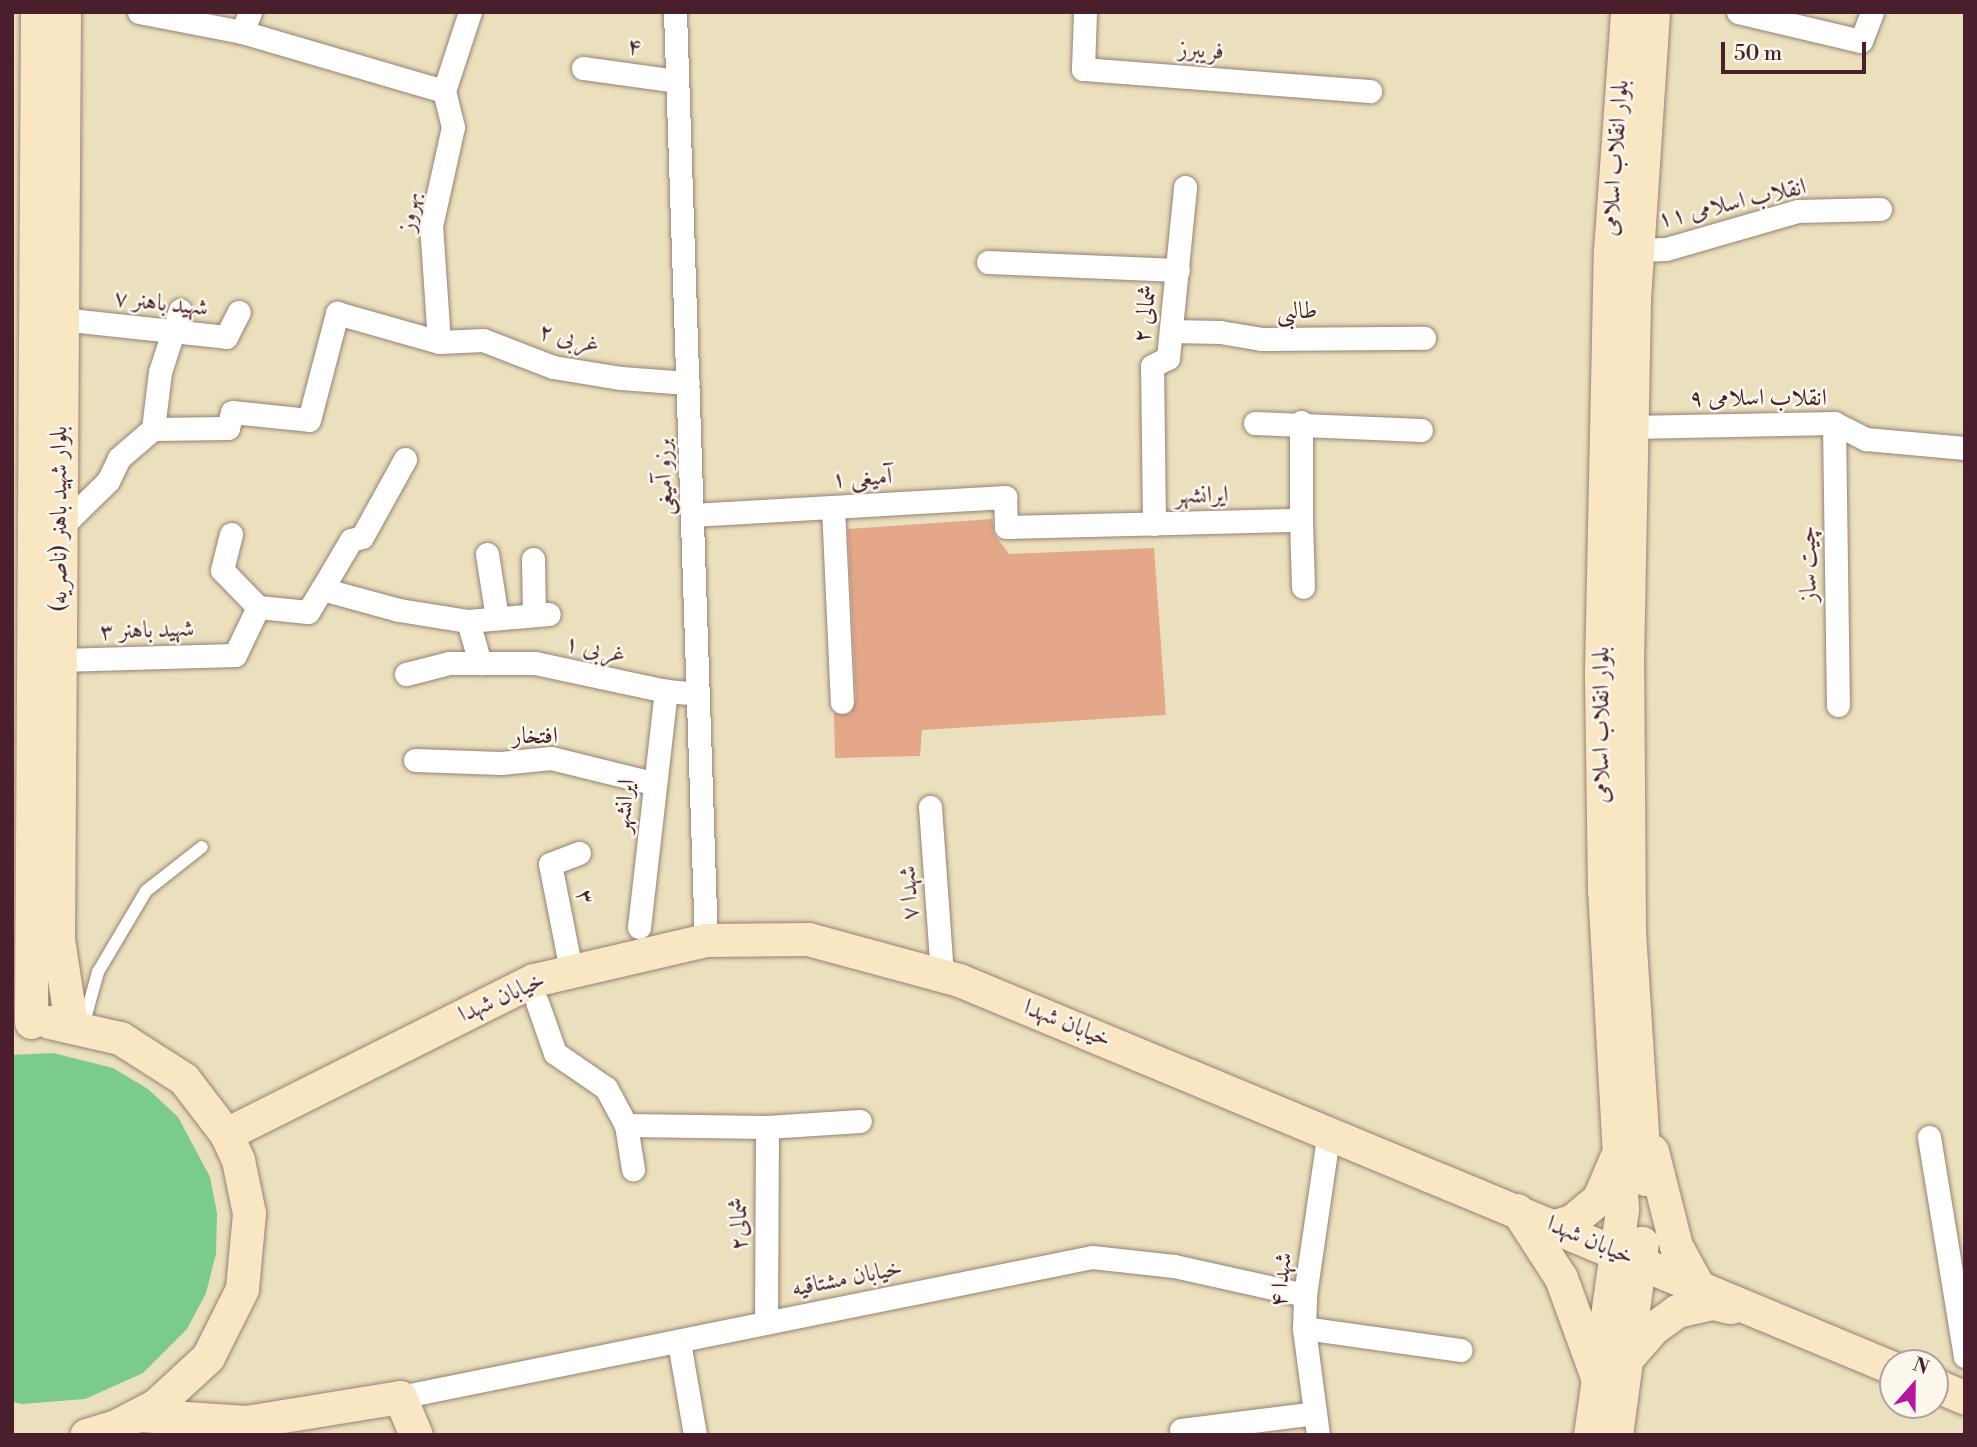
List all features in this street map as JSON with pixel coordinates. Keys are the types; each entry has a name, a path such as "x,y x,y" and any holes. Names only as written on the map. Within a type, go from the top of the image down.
{"main road":[{"name":"بلوار شهید باهنر (ناصریه)","path":"22,1023 22,715 61,319 48,221 37,12"},
{"name":"بلوار شهید باهنر (ناصریه)","path":"64,12 48,221 23,298 39,538 60,660 58,939 77,1025"},
{"name":"بلوار انقلاب اسلامی","path":"1616,1435 1628,1357 1633,1129 1603,827 1604,426 1616,132 1627,12"},
{"name":"بلوار انقلاب اسلامی","path":"1625,1038 1629,929 1627,769 1632,427 1637,250 1653,12"},
{"name":"خیابان شهدا","path":"226,1134 534,980 706,940 808,939 942,976 1328,1131 1879,1362"},
{"path":"22,1023 77,1025 120,1038 165,1063 202,1098 226,1134 238,1160 249,1213 242,1289 222,1336 197,1371 140,1415 89,1434"},
{"path":"1554,1226 1572,1221 1600,1198 1633,1129"},
{"path":"1633,1129 1676,1246 1698,1286"},
{"path":"1517,1210 1561,1278 1598,1382"},
{"name":"بلوار انقلاب اسلامی","path":"1590,1435 1598,1382 1629,1257"},
{"path":"1628,1357 1664,1318 1693,1305 1713,1303 1765,1314"},
{"path":"140,1415 247,1429 400,1397 416,1435"}],"street":[{"path":"139,12 246,22 444,91 470,12"},
{"name":"برزو آمیغی","path":"675,12 706,940"},
{"name":"فریبرز","path":"1085,12 1083,69 1370,91"},
{"path":"1738,12 1861,41 1872,12"},
{"name":"۴","path":"583,68 677,81"},
{"name":"بهروز","path":"439,342 431,226 453,127 444,91"},
{"name":"۲ شمالی","path":"1154,524 1152,366 1168,358 1185,187"},
{"name":"انقلاب اسلامی ۱۱","path":"1637,250 1666,249 1798,211 1880,209"},
{"path":"988,262 1178,270"},
{"path":"39,538 108,481 119,458 153,429 160,372 180,310"},
{"name":"شهید باهنر ۷","path":"61,319 226,337 239,312"},
{"name":"۲ غربی","path":"153,429 228,428 232,412 309,419 337,313 439,342 483,340 553,367 621,379 688,383"},
{"name":"طالبی","path":"1171,331 1220,332 1262,340 1424,338"},
{"path":"1255,423 1301,422 1421,430"},
{"path":"1301,422 1303,587"},
{"name":"انقلاب اسلامی ۹","path":"1632,427 1834,423 1866,439 1965,448"},
{"name":"چیت ساز","path":"1834,423 1838,705"},
{"path":"230,534 222,570 258,607 308,612 351,540 362,537 405,459"},
{"name":"آمیغی ۱","path":"692,515 1005,497 1006,527"},
{"path":"833,507 842,702"},
{"name":"ایرانشهر","path":"1006,527 1301,520"},
{"path":"487,554 497,618"},
{"path":"322,589 398,610 468,621 542,615 533,559"},
{"name":"شهید باهنر ۳","path":"60,660 235,655 258,607"},
{"path":"468,621 480,663"},
{"name":"۱ غربی","path":"406,674 449,663 535,663 666,691 698,694"},
{"name":"ایرانشهر","path":"639,927 653,783 666,691"},
{"name":"افتخار","path":"415,760 501,763 551,758 653,783"},
{"name":"شهدا ۷","path":"930,807 942,976"},
{"name":"۳","path":"571,970 550,864 579,853"},
{"path":"537,1002 555,1053 606,1088 626,1125 633,1169"},
{"path":"626,1125 767,1127 860,1121"},
{"name":"شمالی۲","path":"766,1322 767,1127"},
{"name":"شهدا ۴","path":"1316,1424 1304,1328 1305,1295 1328,1131"},
{"path":"1929,1137 1965,1356"},
{"name":"خیابان مشتاقیه","path":"400,1397 1092,1257 1174,1266 1305,1295"},
{"path":"1304,1328 1460,1350"},
{"path":"679,1342 695,1435"},
{"path":"1181,1430 1316,1424"}],"lane":[{"path":"77,1025 98,972 146,891 202,847"}],"green space":[{"path":"53,1053 113,1068 148,1089 178,1117 210,1177 217,1213 216,1254 206,1293 187,1329 143,1373 85,1399 22,1404 12,1402 12,1055"}],"building":[{"path":"992,519 994,534 1009,554 1154,548 1166,715 922,730 920,756 835,758 834,713 849,714 856,701 848,529"}]}
